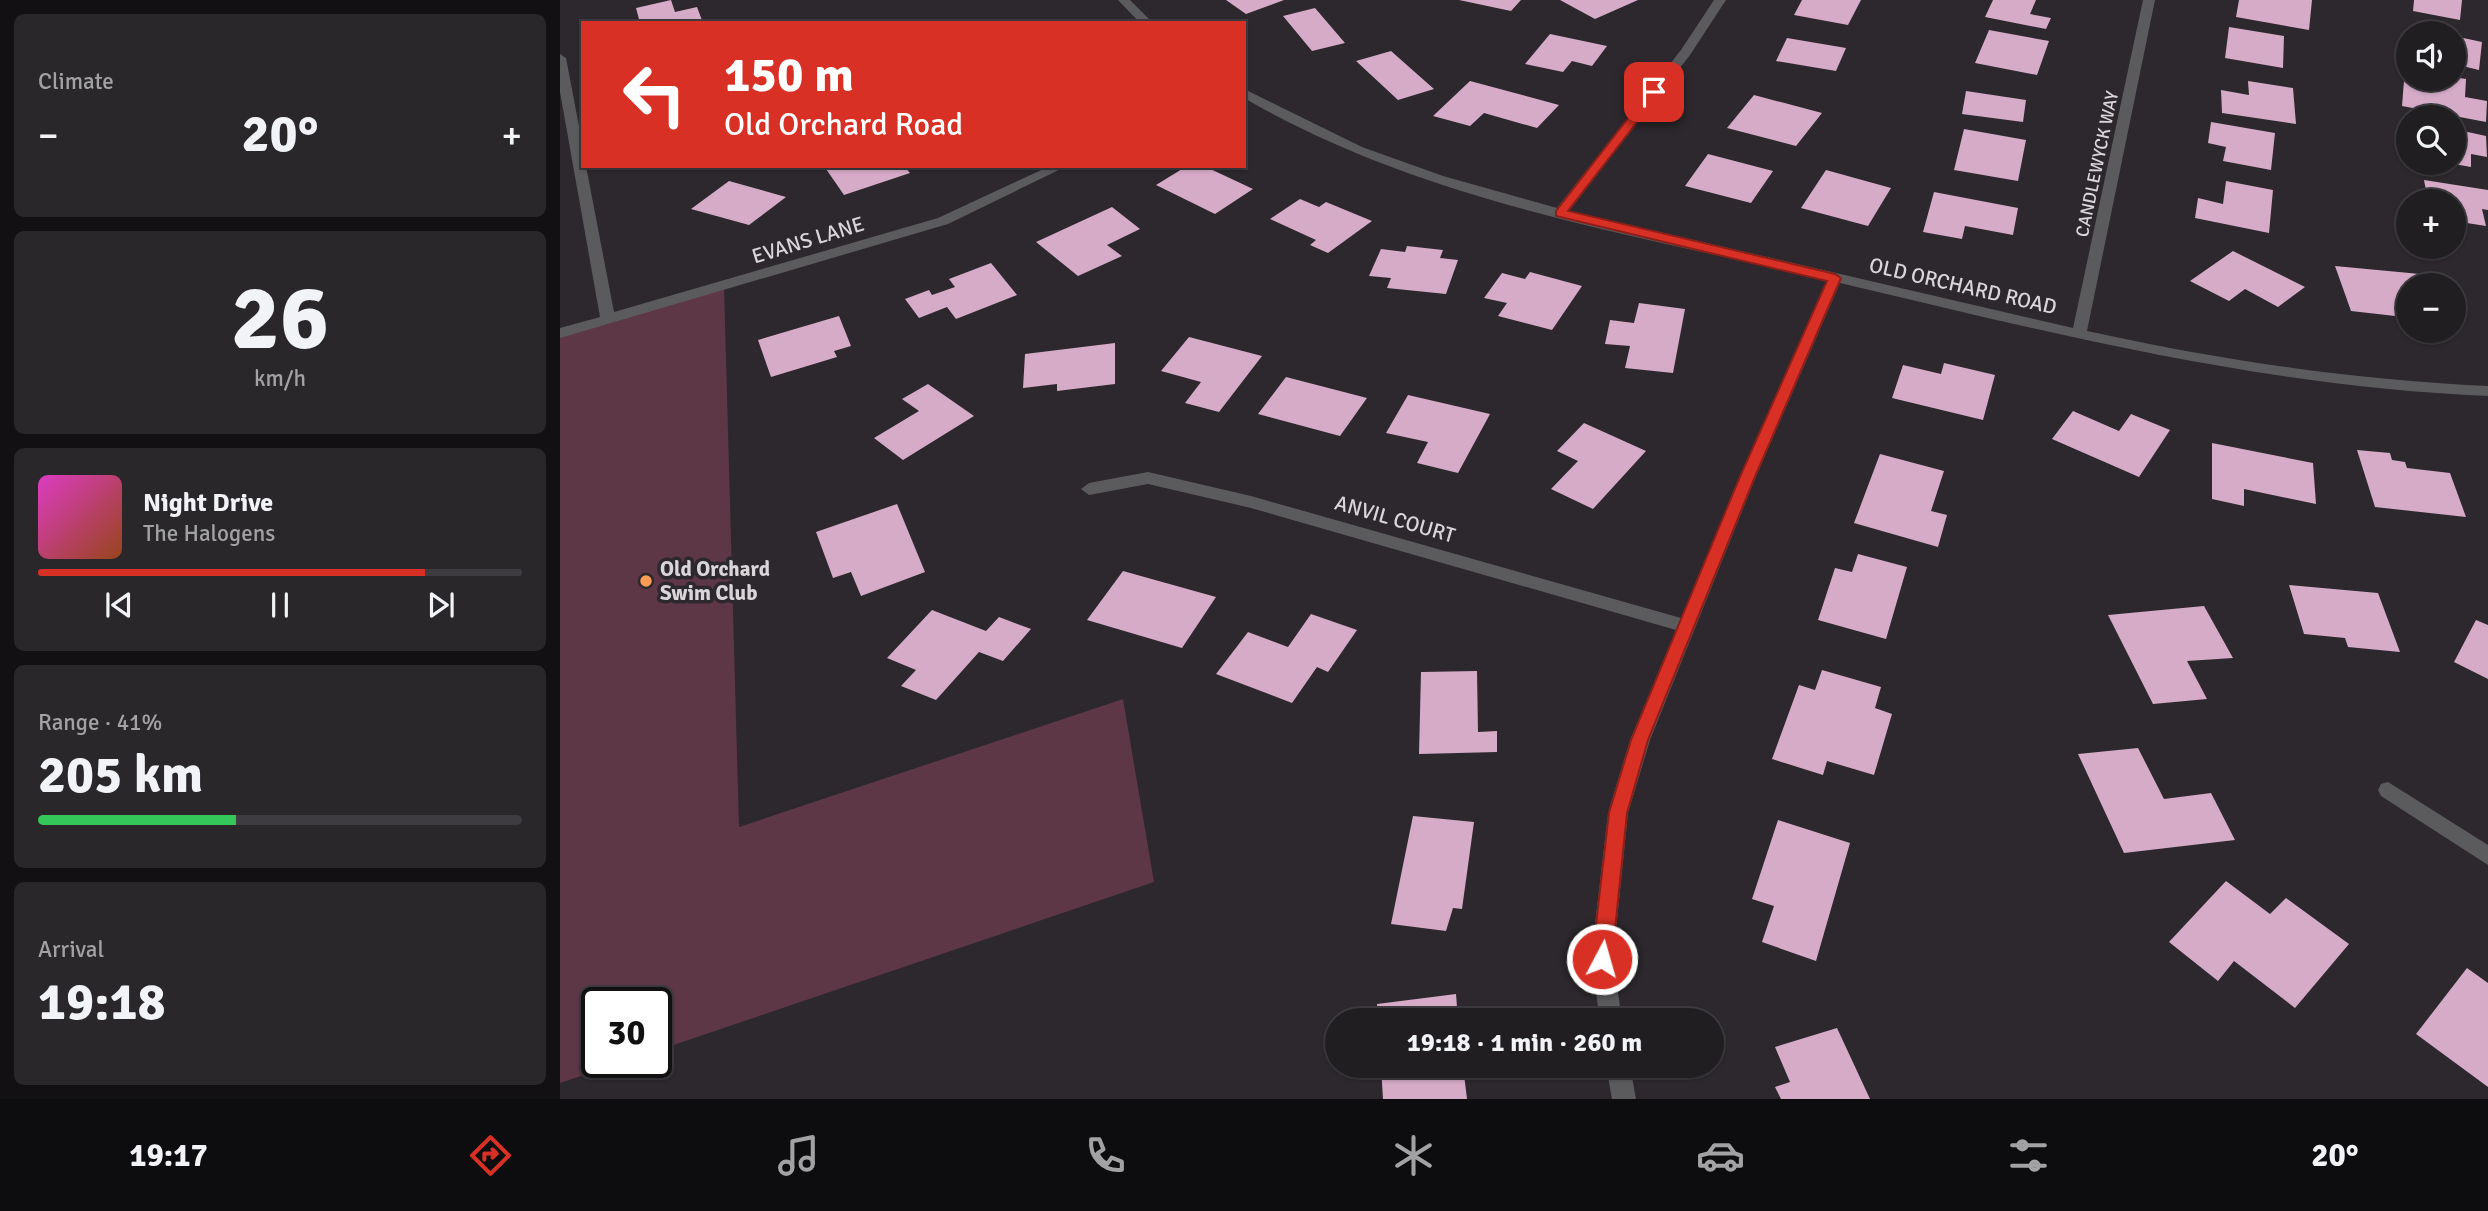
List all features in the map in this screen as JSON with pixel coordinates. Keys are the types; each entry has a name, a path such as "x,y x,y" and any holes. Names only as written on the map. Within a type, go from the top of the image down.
{"street":[{"path":"1124,0 1145,21"},
{"path":"1560,213 1685,52 1720,0"},
{"name":"CANDLEWYCK WAY","path":"2079,335 2149,0"},
{"path":"560,58 608,321"},
{"name":"OLD ORCHARD ROAD","path":"1246,94 1298,123 1392,163 1501,198 1560,213 2079,335 2279,372 2398,386 2488,391"},
{"name":"EVANS LANE","path":"560,333 943,221 1057,168"},
{"path":"1609,1008 1602,959 1618,813 1640,740 1752,467 1835,278"},
{"name":"ANVIL COURT","path":"1089,489 1148,478 1251,502 1686,626"},
{"path":"2388,790 2488,856"},
{"path":"1620,1078 1624,1099"}],"shaded area":[{"path":"724,287 739,827 1123,699 1154,882 672,1046 672,987 581,987 581,1076 560,1083 560,333"}],"building":[{"path":"671,0 675,12 697,7 702,21 639,21 636,8"},
{"path":"1226,0 1284,0 1246,14"},
{"path":"1459,0 1521,0 1511,11"},
{"path":"1560,0 1638,0 1595,19"},
{"path":"1802,0 1861,0 1848,25 1794,15"},
{"path":"1993,0 2036,0 2030,14 2051,18 2046,29 1985,17"},
{"path":"2239,0 2312,0 2309,30 2236,17"},
{"path":"2414,0 2462,0 2460,20 2413,11"},
{"path":"1315,8 1345,43 1312,51 1283,16"},
{"path":"2229,27 2284,36 2283,68 2225,58"},
{"path":"1989,30 2049,41 2037,75 1975,63"},
{"path":"1550,34 1607,46 1592,66 1572,61 1563,72 1525,64"},
{"path":"1787,38 1846,48 1836,71 1776,61"},
{"path":"2466,39 2482,42 2479,70 2466,67"},
{"path":"1391,51 1434,89 1398,100 1356,61"},
{"path":"1470,81 1559,105 1537,128 1484,113 1470,126 1433,116"},
{"path":"2248,81 2293,88 2296,124 2222,113 2221,90 2249,95"},
{"path":"1966,91 2026,100 2023,122 1962,114"},
{"path":"2403,91 2465,91 2465,97 2487,101 2486,122 2466,118 2466,105 2402,105"},
{"path":"1754,95 1822,113 1796,146 1727,128"},
{"path":"2211,122 2275,133 2271,170 2223,161 2226,147 2208,143"},
{"path":"1964,129 2026,140 2018,181 1954,170"},
{"path":"2466,132 2486,136 2487,157 2471,154 2471,167 2466,166"},
{"path":"1708,154 1773,171 1751,203 1685,186"},
{"path":"825,168 906,168 910,173 844,195"},
{"path":"1184,168 1208,168 1253,189 1215,214 1156,185"},
{"path":"1826,170 1891,188 1868,226 1801,208"},
{"path":"2424,180 2488,190 2488,210 2482,209 2486,226 2466,223 2466,189 2426,189"},
{"path":"729,181 786,197 749,225 691,209"},
{"path":"2226,181 2273,190 2269,233 2195,218 2198,198 2223,204"},
{"path":"1934,192 2018,208 2013,235 1965,226 1962,239 1923,232"},
{"path":"1300,199 1319,207 1326,202 1372,221 1328,253 1310,245 1316,240 1270,219"},
{"path":"1112,207 1140,229 1107,245 1122,256 1078,276 1036,242"},
{"path":"1407,246 1443,250 1440,258 1458,260 1446,294 1387,288 1391,278 1369,276 1381,249 1405,252"},
{"path":"2233,251 2305,287 2278,307 2245,289 2229,301 2190,281"},
{"path":"991,263 1017,295 956,319 947,307 919,318 905,299 929,290 932,295 955,287 949,279"},
{"path":"2335,266 2409,273 2396,273 2396,316 2351,311"},
{"path":"1530,272 1582,286 1552,330 1498,316 1507,303 1484,298 1502,273 1525,279"},
{"path":"1639,303 1685,309 1673,373 1625,368 1630,346 1605,344 1610,320 1634,323"},
{"path":"839,316 851,346 834,351 837,357 771,377 758,340"},
{"path":"1189,337 1262,356 1219,412 1185,403 1201,382 1161,371"},
{"path":"1115,343 1115,384 1057,391 1057,384 1023,388 1025,354"},
{"path":"1944,363 1995,375 1983,420 1892,398 1903,365 1941,374"},
{"path":"1286,377 1367,398 1340,436 1258,414"},
{"path":"928,384 974,416 903,460 874,438 919,411 902,399"},
{"path":"1408,395 1490,414 1458,473 1417,463 1428,442 1386,433"},
{"path":"2073,411 2119,431 2131,414 2170,430 2139,477 2052,439"},
{"path":"1584,423 1646,451 1593,509 1551,489 1578,461 1557,451"},
{"path":"2212,443 2313,463 2316,504 2244,489 2244,506 2212,499"},
{"path":"2357,450 2390,453 2392,460 2405,462 2407,468 2450,473 2466,517 2375,507"},
{"path":"1880,454 1944,471 1931,511 1947,515 1938,547 1854,523"},
{"path":"897,504 925,572 861,596 851,572 833,578 816,532"},
{"path":"1858,554 1907,567 1886,639 1818,620 1835,568 1852,572"},
{"path":"1123,571 1216,597 1182,648 1087,620"},
{"path":"2289,585 2378,593 2400,652 2348,647 2345,638 2304,634"},
{"path":"2204,606 2233,658 2187,661 2207,699 2153,704 2108,615"},
{"path":"932,610 986,631 999,617 1031,629 1003,661 979,652 936,700 901,686 916,670 887,658"},
{"path":"1311,614 1357,630 1328,672 1317,667 1292,703 1216,674 1248,632 1288,647"},
{"path":"2476,620 2488,625 2488,679 2454,662"},
{"path":"1822,670 1881,687 1875,708 1892,714 1874,775 1827,761 1823,775 1772,759 1799,685 1815,690"},
{"path":"1477,671 1478,732 1497,731 1497,752 1419,754 1421,672"},
{"path":"2138,748 2164,799 2211,793 2235,840 2124,853 2078,754"},
{"path":"1413,816 1474,822 1462,909 1453,908 1446,931 1391,924"},
{"path":"1778,820 1850,843 1816,961 1762,942 1774,906 1752,899"},
{"path":"2226,881 2270,914 2286,898 2349,944 2295,1008 2234,961 2218,981 2169,942"},
{"path":"2467,968 2488,983 2488,1087 2416,1034"},
{"path":"1456,994 1457,1008 1377,1008 1377,1004"},
{"path":"1837,1028 1870,1099 1781,1099 1775,1087 1790,1082 1775,1047"},
{"path":"1382,1078 1464,1078 1467,1099 1383,1099"}],"place":[{"name":"Old Orchard Swim Club","path":"646,581"}],"route":[{"path":"1602,959 1618,813 1640,740 1747,479 1835,278 1560,213 1654,92"}]}
